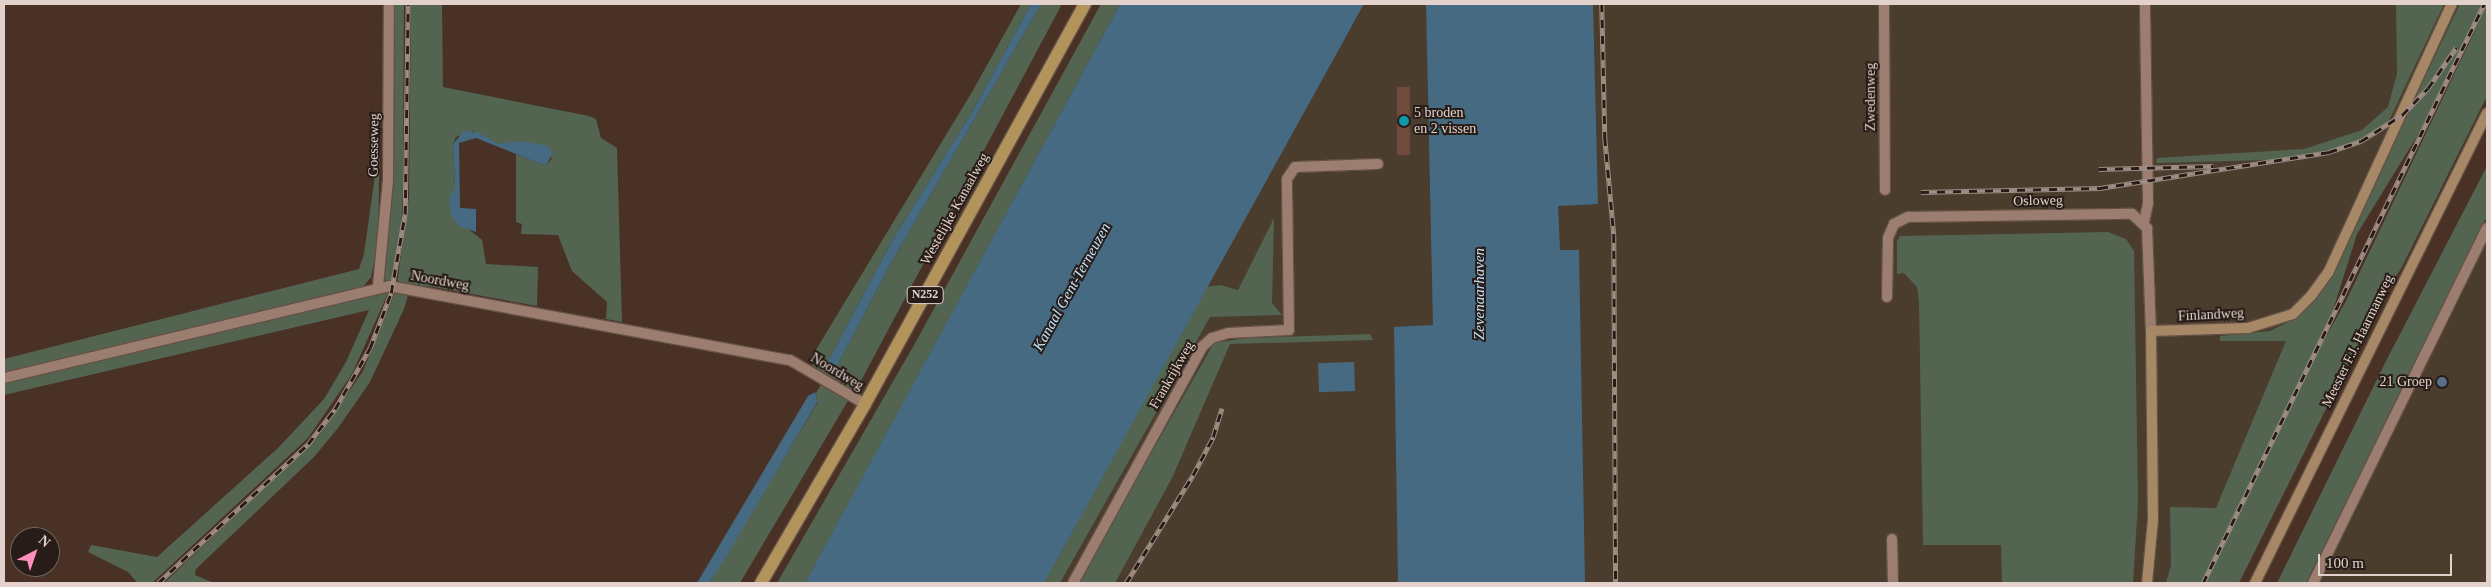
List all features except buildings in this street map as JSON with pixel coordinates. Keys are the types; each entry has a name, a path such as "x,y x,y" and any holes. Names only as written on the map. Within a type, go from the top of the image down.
{"main road":[{"name":"Westelijke Kanaalweg","path":"760,583 865,404 1085,4"}],"street":[{"name":"Goesseweg","path":"378,286 388,180 389,4"},
{"name":"Zwedenweg","path":"1884,4 1886,190"},
{"path":"2144,4 2148,203 2144,222 2149,243 2153,503 2147,583"},
{"name":"Finlandweg","path":"2151,331 2248,328 2292,314 2310,296 2328,273 2452,4"},
{"name":"Meester F.J. Haarmanweg","path":"2255,583 2487,113"},
{"name":"Frankrijkweg","path":"1073,583 1202,347 1212,338 1228,333 1288,330 1286,179 1295,167 1378,164"},
{"name":"Osloweg","path":"1887,297 1888,238 1894,224 1908,217 2125,214 2144,222"},
{"path":"2313,583 2487,228"},
{"name":"Noordweg","path":"4,378 378,286 427,292 790,360 865,404"},
{"path":"1892,539 1893,583"}],"shaded area":[{"path":"1365,4 2475,4 2298,337 2187,583 1029,583"},
{"path":"2487,194 2487,583 2294,583"}],"green space":[{"path":"392,4 404,4 403,190 401,232 391,282 384,279 383,272"},
{"path":"411,4 442,4 443,87 589,116 596,119 601,138 617,148 622,322 606,319 607,302 572,271 558,235 521,234 522,224 516,222 516,154 546,166 552,158 528,143 499,144 473,131 456,137 453,144 455,187 451,215 482,240 486,264 538,267 537,306 434,287 397,284 409,196"},
{"path":"1021,4 1031,4 972,112 893,239 828,361 830,365 837,366 891,263 1041,4 1062,4 854,394 813,370 811,358 972,92"},
{"path":"1101,4 1120,4 805,583 777,583 914,345"},
{"path":"2396,4 2444,4 2386,127 2339,150 2303,159 2156,163 2157,158 2304,149 2362,130 2388,107 2397,74"},
{"path":"2460,4 2487,4 2487,96 2401,269 2385,291 2239,583 2166,583 2171,565 2170,507 2216,508 2286,341 2220,341 2220,336 2270,331 2292,320 2324,287","holes":["2480,20 2346,301 2323,342 2357,234 2422,128"]},
{"path":"380,139 378,243 371,277 363,287 4,374 4,359 359,269 364,254"},
{"path":"2487,166 2487,216 2306,583 2277,583 2385,363"},
{"path":"1274,218 1272,303 1282,315 1210,317 1060,583 1044,583 1206,287 1220,285 1238,290"},
{"path":"2108,232 2126,239 2134,251 2138,502 2133,583 2002,583 2001,545 1923,545 1919,300 1917,287 1904,273 1897,274 1897,241 1900,236"},
{"path":"396,290 409,292 404,309 370,382 338,428 314,457 196,569 195,575 214,583 164,583 318,437 363,371"},
{"path":"389,291 352,374 308,438 152,583 133,583 136,581 128,572 88,552 91,545 157,557 278,448 324,399 346,362 369,310 4,395 4,380"},
{"path":"1370,334 1373,340 1230,344 1172,478 1115,583 1077,583 1214,343 1246,338"},
{"path":"822,383 849,399 740,583 709,583 818,402 816,393"}],"water":[{"path":"1031,4 1041,4 891,263 837,366 830,365 828,361 893,239 972,112"},
{"name":"Kanaal Gent-Terneuzen","path":"1120,4 1364,4 1044,583 805,583"},
{"name":"Zevenaarhaven","path":"1426,4 1593,4 1598,204 1558,206 1560,250 1579,250 1585,583 1398,583 1394,327 1433,325"},
{"path":"464,131 477,132 499,144 521,141 548,146 552,154 546,166 476,138 459,143 460,208 476,209 476,232 459,226 451,215 449,199 455,187 453,144"},
{"path":"1354,362 1355,391 1319,392 1318,363"},
{"path":"815,392 818,401 729,552 709,583 697,583 808,396"}],"railway":[{"path":"158,583 308,444 335,409 370,348 391,293 405,214 408,4"},
{"path":"1602,4 1605,138 1614,235 1616,583"},
{"path":"2203,583 2484,4"},
{"path":"1921,192 2100,188 2329,152 2361,141 2402,115 2428,88 2456,48"},
{"path":"2099,169 2213,166"},
{"path":"1126,583 1193,475 1213,437 1222,408"}],"place":[{"name":"5 broden en 2 vissen","path":"1404,121"},
{"name":"21 Groep","path":"2442,382"}]}
